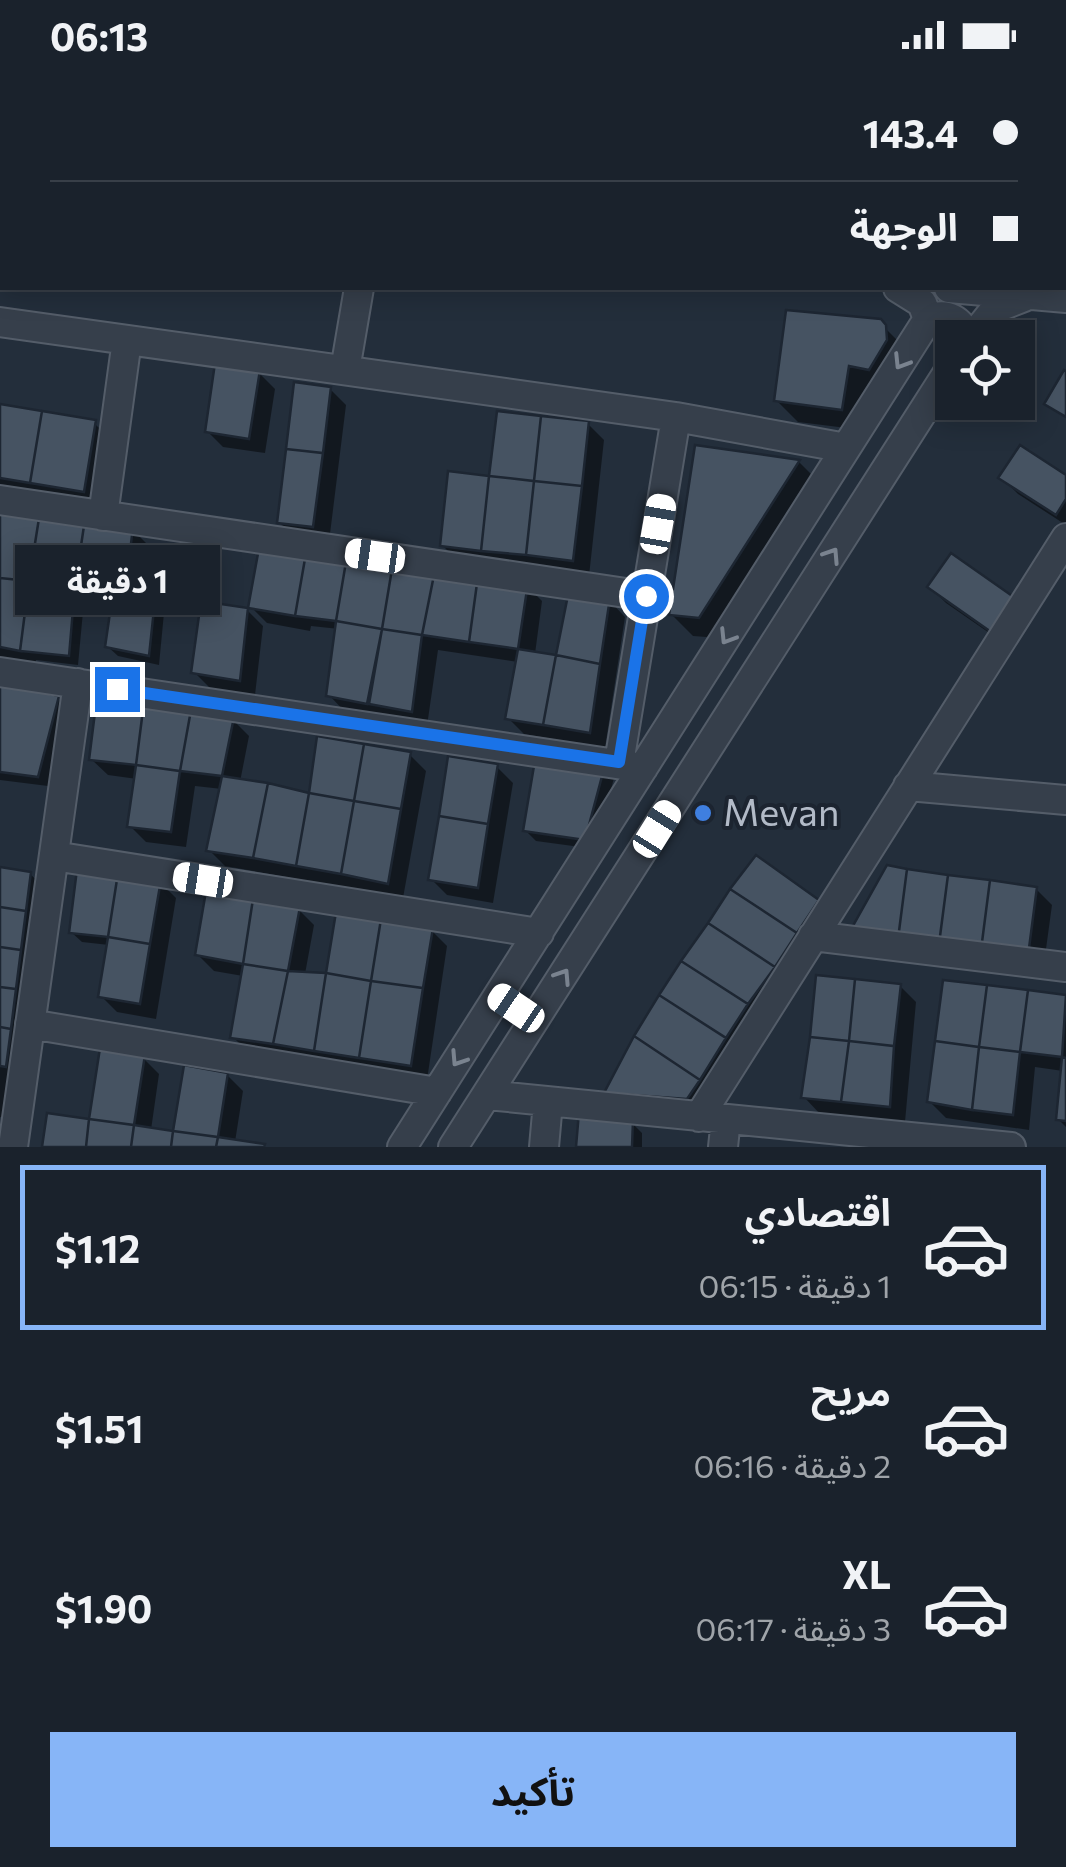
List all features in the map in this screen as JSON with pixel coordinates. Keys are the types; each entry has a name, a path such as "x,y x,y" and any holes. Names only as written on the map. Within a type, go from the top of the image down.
{"street":[{"path":"344,370 359,290"},
{"path":"901,290 922,303 928,319"},
{"path":"972,290 1066,298"},
{"path":"985,320 996,308 1030,295"},
{"path":"402,1147 538,932 631,765 846,448 928,319 944,316 954,320"},
{"path":"0,322 676,417 846,448"},
{"path":"104,516 127,340"},
{"path":"454,1147 935,393"},
{"path":"631,765 646,596 676,417"},
{"path":"0,500 646,596"},
{"path":"716,1128 812,936 1066,538"},
{"path":"0,672 631,765"},
{"path":"13,1147 78,684"},
{"path":"908,786 1066,800"},
{"path":"54,856 538,932"},
{"path":"812,936 1066,968"},
{"path":"498,996 534,1021"},
{"path":"30,1024 437,1092"},
{"path":"487,1095 716,1128 1012,1147"},
{"path":"544,1147 548,1102"}],"building":[{"path":"786,310 881,319 886,325 887,340 869,370 849,366 842,410 774,401"},
{"path":"215,363 260,370 249,439 205,432"},
{"path":"1066,371 1066,417 1044,404"},
{"path":"294,382 331,387 323,453 286,449"},
{"path":"0,404 42,411 30,483 0,478"},
{"path":"42,411 96,420 84,492 30,483"},
{"path":"497,411 541,416 534,481 489,476"},
{"path":"541,416 589,421 582,486 534,481"},
{"path":"695,445 800,460 699,618 669,615"},
{"path":"1020,445 1066,475 1066,499 1056,515 998,478"},
{"path":"286,449 323,453 313,527 277,523"},
{"path":"448,471 489,476 481,551 440,546"},
{"path":"489,476 534,481 526,555 481,551"},
{"path":"534,481 582,486 573,561 526,555"},
{"path":"0,507 40,512 29,581 0,578"},
{"path":"40,512 85,519 75,586 29,581"},
{"path":"85,519 133,527 125,594 75,586"},
{"path":"259,548 306,553 295,616 248,608"},
{"path":"306,553 347,556 336,621 295,616"},
{"path":"951,553 1018,600 994,634 927,587"},
{"path":"347,556 393,563 382,629 336,621"},
{"path":"393,563 435,570 422,635 382,629"},
{"path":"435,570 478,576 469,642 422,635"},
{"path":"478,576 528,583 518,649 469,642"},
{"path":"0,578 29,581 20,651 0,647"},
{"path":"29,581 75,586 69,656 20,651"},
{"path":"569,590 610,598 600,664 556,655"},
{"path":"113,592 155,600 149,656 105,647"},
{"path":"201,601 248,608 240,681 191,673"},
{"path":"336,621 382,629 367,704 326,696"},
{"path":"382,629 422,635 412,712 369,704"},
{"path":"518,649 556,655 543,725 505,719"},
{"path":"556,655 600,664 590,733 543,725"},
{"path":"0,682 59,696 38,777 0,772"},
{"path":"97,696 144,702 136,765 89,760"},
{"path":"144,702 191,710 180,771 136,765"},
{"path":"191,710 234,717 222,776 180,771"},
{"path":"317,736 364,744 354,801 309,793"},
{"path":"364,744 411,752 401,809 354,801"},
{"path":"536,754 605,765 585,840 523,831"},
{"path":"448,756 498,764 488,824 439,816"},
{"path":"136,765 180,771 171,832 127,827"},
{"path":"222,776 268,783 253,858 206,851"},
{"path":"268,783 309,793 296,866 253,858"},
{"path":"309,793 354,801 341,874 296,866"},
{"path":"354,801 401,809 388,884 341,874"},
{"path":"439,816 488,824 478,888 428,880"},
{"path":"756,855 819,900 797,933 730,889"},
{"path":"887,865 907,869 898,939 849,933"},
{"path":"0,867 31,872 26,911 0,907"},
{"path":"77,869 118,873 108,937 69,933"},
{"path":"907,869 948,875 939,944 898,939"},
{"path":"118,873 161,880 150,944 108,937"},
{"path":"948,875 990,880 981,950 939,944"},
{"path":"990,880 1037,887 1028,956 981,950"},
{"path":"730,889 797,933 775,967 708,923"},
{"path":"206,891 253,899 243,964 195,955"},
{"path":"253,899 300,907 288,971 243,964"},
{"path":"0,907 26,911 21,950 0,947"},
{"path":"336,912 381,919 371,981 326,973"},
{"path":"381,919 433,928 423,988 371,981"},
{"path":"708,923 775,967 748,1004 681,961"},
{"path":"108,937 150,944 140,1004 98,997"},
{"path":"0,947 21,950 16,989 0,987"},
{"path":"681,961 748,1004 726,1038 659,995"},
{"path":"243,964 288,971 273,1044 230,1038"},
{"path":"288,971 326,973 314,1051 273,1044"},
{"path":"326,973 371,981 359,1058 314,1051"},
{"path":"816,975 855,979 849,1041 810,1037"},
{"path":"855,979 901,984 894,1046 849,1041"},
{"path":"943,980 987,985 979,1047 935,1041"},
{"path":"371,981 423,988 411,1066 359,1058"},
{"path":"987,985 1028,990 1020,1052 979,1047"},
{"path":"0,987 16,989 11,1029 0,1027"},
{"path":"1028,990 1066,995 1062,1057 1020,1052"},
{"path":"659,995 726,1038 700,1080 634,1036"},
{"path":"0,1027 11,1029 6,1067 0,1066"},
{"path":"634,1036 700,1080 687,1099 604,1093"},
{"path":"810,1037 849,1041 841,1102 801,1098"},
{"path":"849,1041 894,1046 890,1107 841,1102"},
{"path":"935,1041 979,1047 972,1110 927,1102"},
{"path":"979,1047 1020,1052 1013,1115 972,1110"},
{"path":"100,1048 145,1055 134,1125 89,1119"},
{"path":"1062,1057 1066,1058 1066,1121 1056,1120"},
{"path":"184,1065 228,1073 218,1137 173,1131"},
{"path":"579,1112 633,1120 632,1147 576,1147"},
{"path":"47,1113 89,1119 86,1147 42,1147"},
{"path":"89,1119 134,1125 131,1147 86,1147"},
{"path":"134,1125 173,1131 171,1147 131,1147"},
{"path":"173,1131 218,1137 216,1147 171,1147"},
{"path":"218,1137 265,1144 216,1147"}],"place":[{"name":"Mevan","path":"703,813"}],"route":[{"path":"117,689 619,762 646,596"}]}
